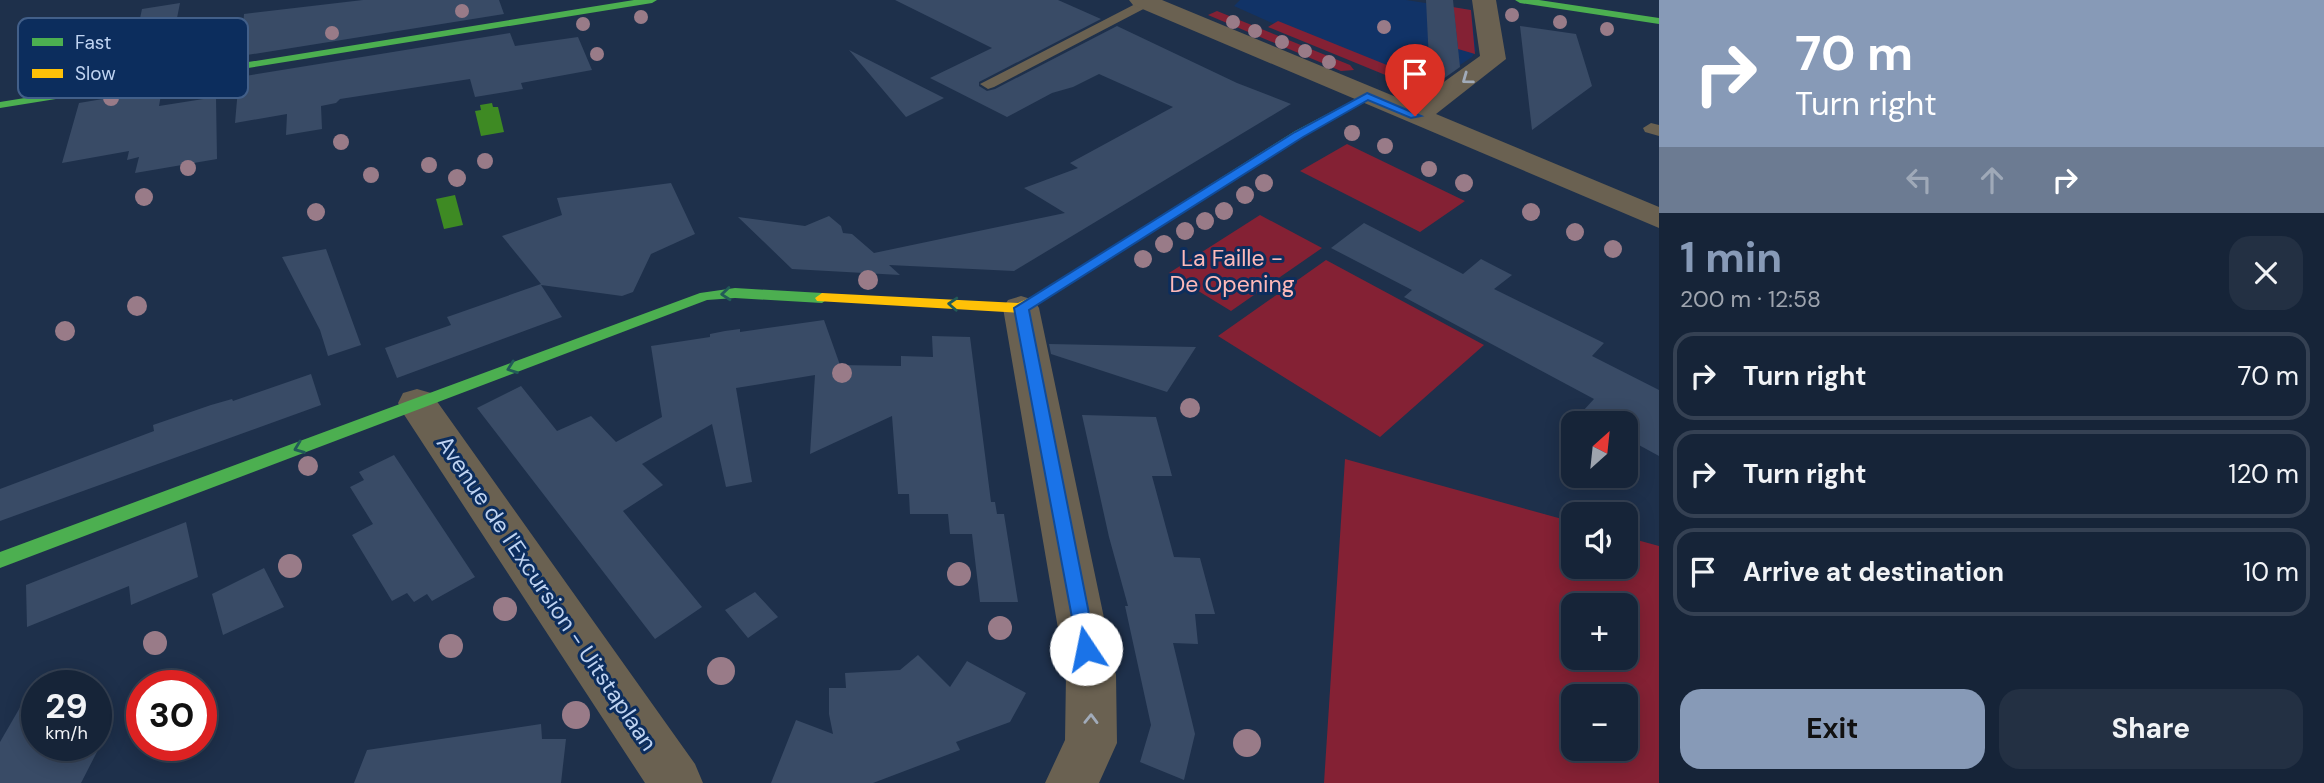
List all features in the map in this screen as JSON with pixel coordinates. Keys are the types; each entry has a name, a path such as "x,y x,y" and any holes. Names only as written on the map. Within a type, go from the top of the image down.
{"street":[{"path":"248,65 652,0"},
{"path":"1415,116 1493,59 1484,0"},
{"path":"1520,0 1659,20"},
{"path":"1145,1 1659,218"},
{"path":"0,560 705,296 735,293 1021,308 1299,134 1367,96"},
{"path":"0,105 43,98"},
{"path":"1021,308 1091,675 1091,743 1072,783"},
{"name":"Avenue de l'Excursion - Uitstaplaan","path":"418,403 676,783"}],"lane":[{"path":"988,84 1145,1"}],"shaded area":[{"path":"1240,0 1406,0 1471,10 1476,51 1472,57 1422,90 1234,6"},
{"path":"492,103 493,107 498,107 504,132 481,136 475,111 481,110 480,105"},
{"path":"455,195 463,225 444,229 436,199"}],"green space":[{"path":"1428,3 1471,10 1475,54 1458,49 1454,13"},
{"path":"1217,11 1350,65 1354,70 1341,71 1208,15"},
{"path":"1278,21 1433,84 1422,90 1268,27"},
{"path":"1347,144 1465,201 1420,232 1300,171"},
{"name":"La Faille - De Opening","path":"1260,215 1322,248 1231,311 1169,273"},
{"path":"1326,260 1484,345 1380,437 1218,336"},
{"path":"1345,459 1561,519 1561,579 1638,579 1638,540 1659,546 1659,783 1324,783"}],"building":[{"path":"363,0 499,0 504,14 248,55 248,18 244,18 244,14"},
{"path":"895,0 1058,0 1101,19 979,82 979,86 987,91 1117,26 1237,83 1291,104 1014,271 889,265 900,275 792,269 738,217 805,226 829,216 841,226 843,233 852,234 874,253 1065,213 1024,188 1078,168 1070,163 1173,107 1099,74 1073,87 1052,93 1007,117 930,78 992,48"},
{"path":"1426,0 1453,0 1460,67 1436,84 1430,82"},
{"path":"180,3 177,18 140,18 142,9"},
{"path":"1520,26 1576,34 1592,86 1532,130"},
{"path":"510,33 515,46 578,37 592,70 521,83 523,89 475,97 470,79 340,99 336,103 321,106 322,129 286,135 287,114 235,123 237,98 248,98 248,76"},
{"path":"849,50 944,98 906,117"},
{"path":"109,98 160,98 159,106 216,98 217,159 135,173 139,157 127,160 129,151 62,163 79,103"},
{"path":"671,183 695,234 651,254 633,292 622,296 541,285 562,317 397,378 385,348 451,325 447,317 541,284 502,236 562,215 557,198"},
{"path":"1364,223 1463,274 1481,259 1512,275 1494,289 1604,343 1592,356 1659,390 1659,456 1638,445 1638,411 1583,411 1594,399 1404,297 1412,290 1331,248"},
{"path":"326,249 361,345 328,356 320,330 282,257"},
{"path":"824,320 840,365 901,366 901,356 933,357 932,336 970,337 991,502 995,502 997,514 1004,514 1018,602 980,602 972,534 950,534 948,514 910,514 909,494 898,494 892,416 810,454 815,375 736,388 752,482 726,487 712,424 642,464 663,485 623,511 702,607 655,639 477,408 521,386 557,431 591,416 616,442 662,417 651,346 710,337 710,334 725,331 740,329 740,332"},
{"path":"1049,344 1196,347 1167,392 1051,354"},
{"path":"311,374 321,405 0,521 0,489 154,431 153,425"},
{"path":"1082,415 1156,417 1172,476 1152,476 1174,557 1200,558 1215,614 1195,614 1198,644 1173,643 1195,734 1184,780 1140,762 1151,725 1125,606 1128,606 1109,537"},
{"path":"394,455 475,577 432,601 427,594 414,602 407,593 392,601 352,535 373,524 350,487 364,480 359,472"},
{"path":"186,522 198,577 131,605 129,586 27,627 26,585"},
{"path":"264,568 284,607 223,635 212,594"},
{"path":"755,592 778,617 748,638 725,610"},
{"path":"918,655 950,687 967,661 1026,693 1010,722 956,742 960,750 873,783 771,783 796,720 833,734 829,714 829,688 846,688 845,673 900,670"},
{"path":"21,706 21,761 92,761 81,783 0,783 0,742"},
{"path":"541,724 542,739 566,739 561,783 354,783 367,750"}],"traffic: fast":[{"path":"248,65 652,0"},
{"path":"1520,0 1659,21"},
{"path":"1031,302 1299,134 1367,96"},
{"path":"0,105 43,98"},
{"path":"0,560 705,296 735,293 822,298"}],"traffic: slow":[{"path":"822,298 1021,308 1031,302"}],"route":[{"path":"1086,649 1021,308 1299,134 1367,96 1415,116"}]}
